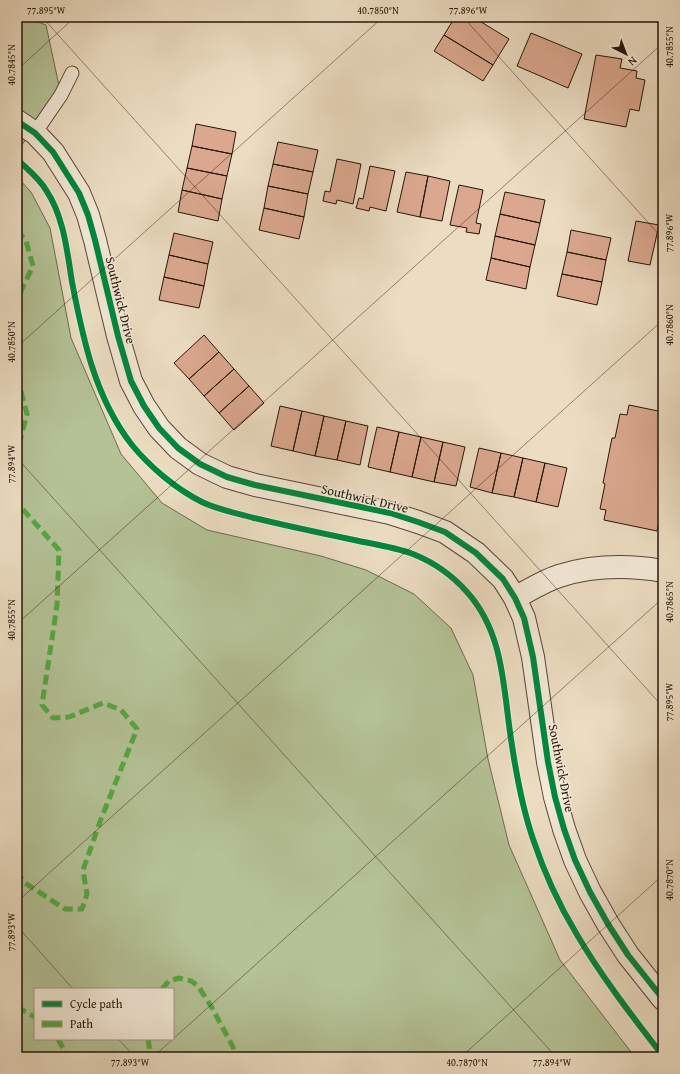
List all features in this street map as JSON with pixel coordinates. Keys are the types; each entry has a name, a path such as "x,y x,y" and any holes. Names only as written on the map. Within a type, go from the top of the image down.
{"street":[{"name":"Southwick Drive","path":"17,121 35,133 53,152 79,193 88,215 95,240 118,336 131,381 144,406 159,428 178,448 200,464 227,477 255,485 390,513 445,532 476,553 503,579 515,598 524,618 532,649 548,762 555,797 571,848 590,892 608,924 628,955 663,999"},
{"path":"515,598 559,576 582,570 607,566 663,571"}],"lane":[{"path":"35,133 61,96 72,73"}],"green space":[{"path":"17,17 24,17 46,25 61,95 17,151"},
{"path":"17,177 31,192 50,228 71,338 121,454 162,503 207,530 321,556 366,570 414,594 451,628 473,675 488,759 509,845 560,960 635,1057 17,1057"}],"building":[{"path":"455,17 473,17 509,39 493,65 444,35"},
{"path":"531,33 582,54 568,88 517,66"},
{"path":"444,35 493,65 483,81 434,51"},
{"path":"596,55 622,59 620,68 637,71 636,78 645,80 639,111 630,109 626,127 584,119"},
{"path":"196,124 236,132 232,154 192,146"},
{"path":"278,142 318,150 313,172 273,164"},
{"path":"192,146 232,154 227,176 187,168"},
{"path":"337,159 361,164 353,204 337,200 336,204 323,201 325,191 330,192"},
{"path":"273,164 313,172 308,194 268,186"},
{"path":"370,166 395,171 386,211 370,207 369,211 356,208 359,198 363,199"},
{"path":"187,168 227,176 222,199 182,190"},
{"path":"406,172 428,176 420,217 397,212"},
{"path":"428,176 450,181 442,221 420,217"},
{"path":"459,185 483,190 476,223 481,224 479,234 466,232 467,228 450,225"},
{"path":"268,186 308,194 304,217 264,208"},
{"path":"182,190 222,199 218,221 178,212"},
{"path":"505,192 545,200 540,223 500,214"},
{"path":"264,208 304,217 299,239 259,230"},
{"path":"500,214 540,223 535,245 495,236"},
{"path":"636,221 659,225 650,265 628,261"},
{"path":"571,230 611,238 606,260 567,252"},
{"path":"174,233 213,242 208,264 169,255"},
{"path":"495,236 535,245 530,267 491,258"},
{"path":"567,252 606,260 602,282 562,274"},
{"path":"169,255 208,264 204,286 164,277"},
{"path":"491,258 530,267 526,289 486,280"},
{"path":"562,274 602,282 597,305 557,296"},
{"path":"164,277 204,286 199,308 159,300"},
{"path":"204,335 219,352 189,379 174,363"},
{"path":"219,352 234,369 204,396 189,379"},
{"path":"234,369 249,386 219,413 204,396"},
{"path":"249,386 264,403 234,430 219,413"},
{"path":"629,405 663,412 663,522 659,521 657,531 604,520 606,510 600,509 605,484 603,483 612,438 615,438 620,414 627,415"},
{"path":"280,406 302,411 293,451 271,446"},
{"path":"302,411 324,416 315,456 293,451"},
{"path":"324,416 346,421 337,460 315,456"},
{"path":"346,421 368,426 360,465 337,460"},
{"path":"377,427 399,432 390,472 368,467"},
{"path":"399,432 421,437 412,477 390,472"},
{"path":"421,437 443,442 434,482 412,477"},
{"path":"443,442 465,447 456,486 434,482"},
{"path":"479,448 501,453 492,493 470,487"},
{"path":"501,453 523,458 514,497 492,493"},
{"path":"523,458 545,463 536,502 514,497"},
{"path":"545,463 567,468 558,507 536,502"}],"marked path":[{"path":"17,230 26,241 33,266 17,299"},
{"path":"17,377 27,414 17,452"},
{"path":"17,496 19,505 59,550 57,605 42,705 53,718 69,717 103,703 121,710 137,729 101,819 83,870 87,894 82,909 65,909 25,883 17,873"},
{"path":"163,988 169,981 179,978 191,981 198,986 211,1006 233,1047 235,1057"},
{"path":"17,1007 34,1016"},
{"path":"59,1040 68,1057"},
{"path":"148,1040 151,1057"}],"cycle path":[{"path":"17,121 35,133 53,152 79,193 88,215 95,240 118,336 131,381 144,406 159,428 178,448 200,464 227,477 255,485 390,513 445,532 476,553 503,579 515,598 524,618 533,657 548,762 555,797 575,860 590,892 608,924 628,955 663,999"},
{"path":"17,159 43,186 57,211 64,234 81,325 92,367 100,388 119,427 132,445 147,461 164,477 183,491 192,497 214,507 279,524 391,548 420,557 435,565 455,580 467,592 479,608 488,625 500,661 520,790 529,827 537,851 557,899 569,922 617,996 663,1056"}]}
